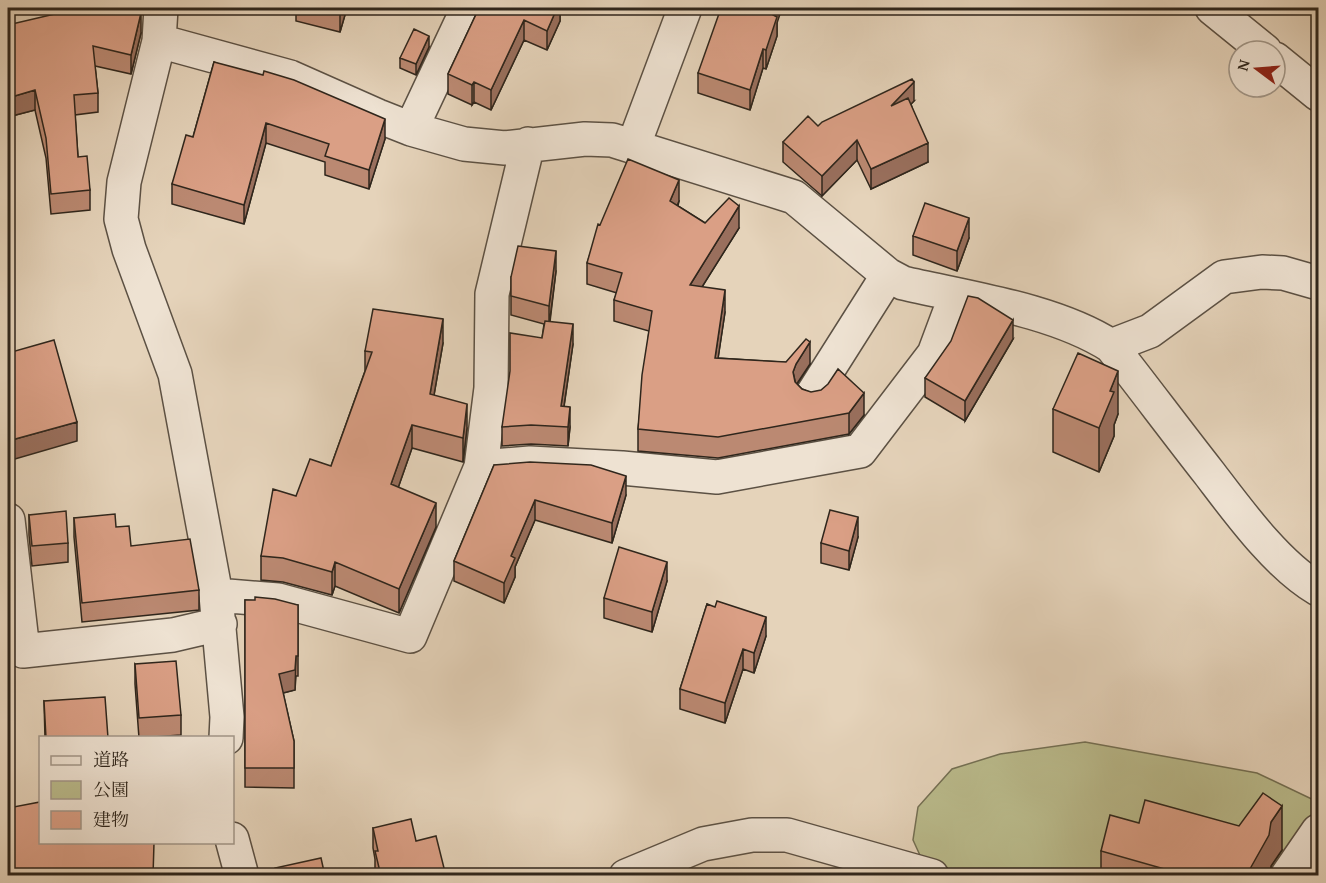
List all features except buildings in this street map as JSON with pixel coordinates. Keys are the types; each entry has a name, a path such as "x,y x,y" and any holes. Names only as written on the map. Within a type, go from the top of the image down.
{"street":[{"path":"411,129 468,8"},
{"path":"633,147 685,8"},
{"path":"1212,8 1250,39"},
{"path":"226,736 218,609 175,374 129,249 121,219 124,182 153,20 411,129 464,144 505,148 585,139 612,141 794,197 888,275 903,282 1008,306 1090,332 1111,346 1236,509 1270,548 1307,582 1318,589"},
{"path":"1287,69 1318,94"},
{"path":"8,520 23,651 173,635 218,609 278,600 410,636 481,467 491,388 492,294 528,144"},
{"path":"1111,346 1150,331 1224,277 1262,272 1283,273 1318,283"},
{"path":"812,395 888,275"},
{"path":"481,467 530,463 622,468 717,477 860,452 934,354 956,295"},
{"path":"1287,876 1318,831"},
{"path":"627,876 703,844 752,834 787,835 932,876"},
{"path":"233,844 242,876"}],"green space":[{"path":"1085,742 1257,773 1318,802 1318,875 929,875 913,840 918,807 952,769 1000,754"}]}
